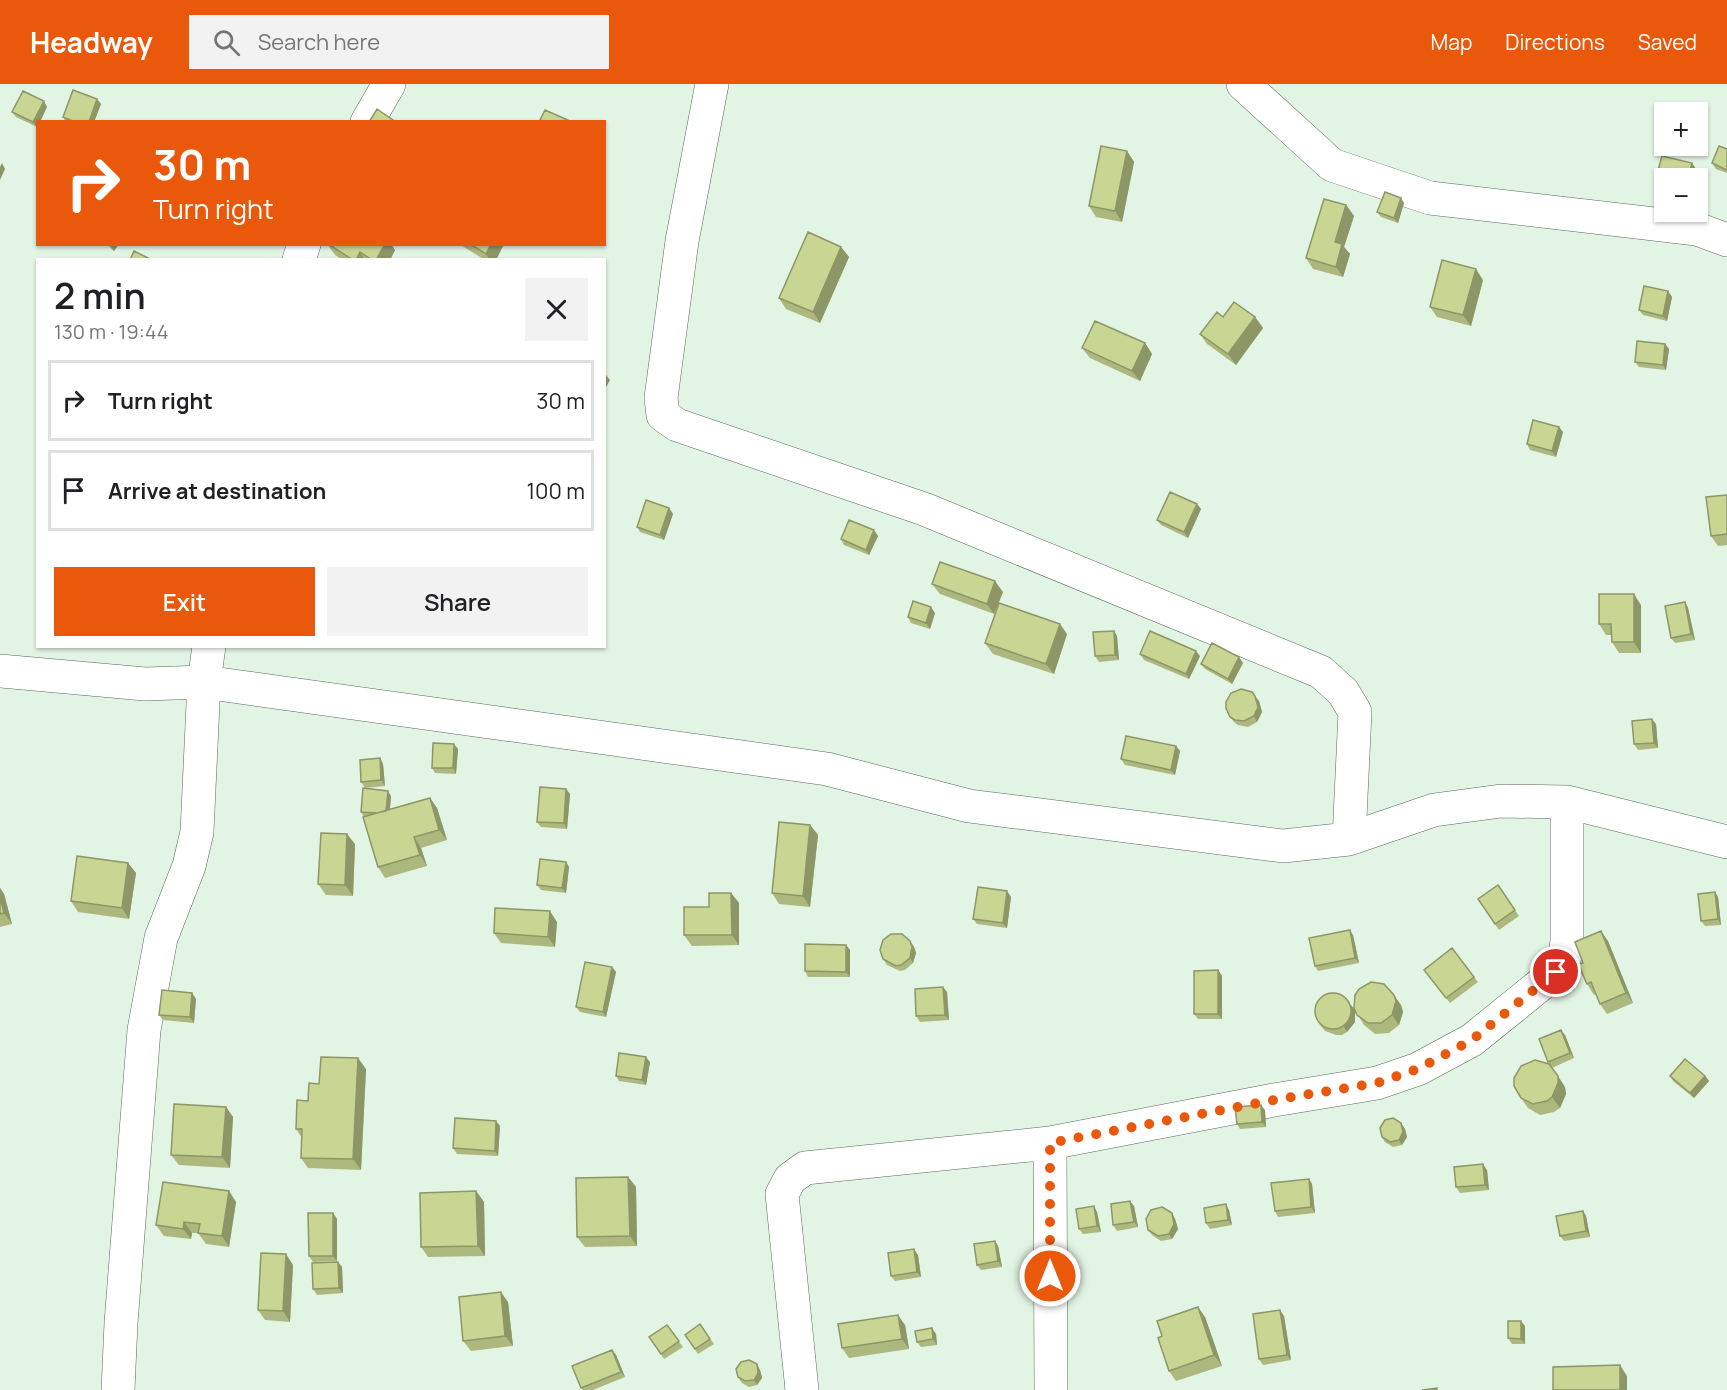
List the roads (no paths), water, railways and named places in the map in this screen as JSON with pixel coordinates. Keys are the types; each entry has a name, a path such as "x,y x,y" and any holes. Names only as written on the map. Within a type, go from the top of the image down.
{"street":[{"path":"368,120 389,84"},
{"path":"712,84 682,241 661,398 663,415 677,425 924,509 1321,672 1343,692 1355,712 1349,839"},
{"path":"1243,84 1332,165 1430,198 1697,229 1727,240"},
{"path":"118,1390 121,1323 144,1030 161,938 189,866 197,832 204,682 209,648"},
{"path":"0,671 145,684 204,682 827,769 969,806 1283,846 1349,839 1434,810 1501,801 1567,802 1727,842"},
{"path":"802,1390 782,1194 790,1179 805,1168 1050,1143 1274,1100 1377,1083 1418,1069 1472,1040 1556,972 1565,956 1567,802"},
{"path":"1050,1143 1051,1390"}]}
